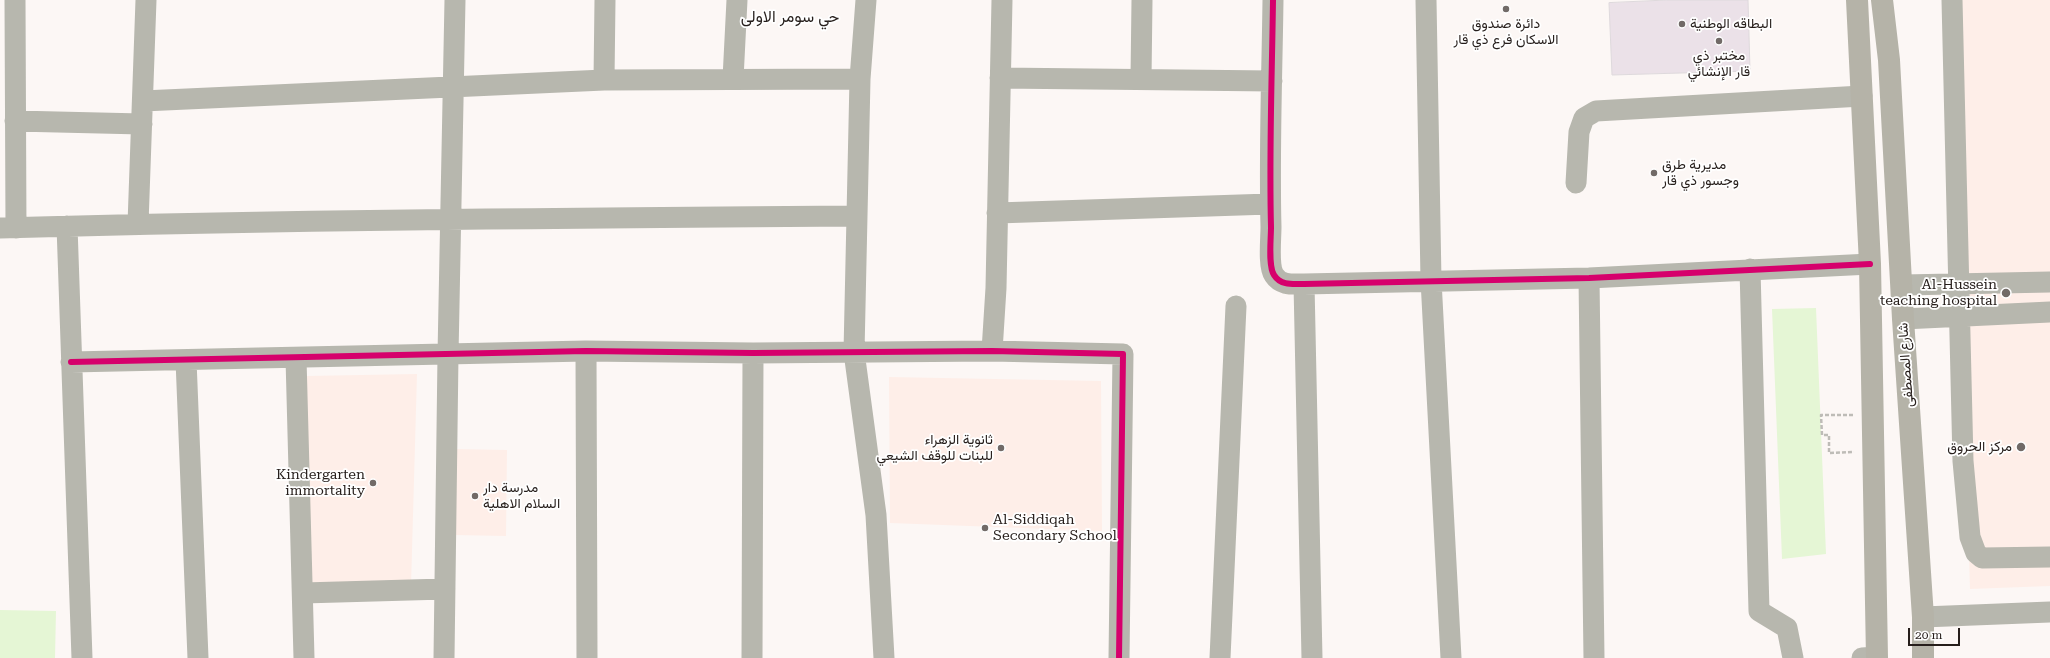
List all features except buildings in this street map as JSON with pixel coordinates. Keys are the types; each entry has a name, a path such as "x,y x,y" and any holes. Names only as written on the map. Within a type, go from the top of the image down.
{"highway":[{"path":"1846,0 1859,61"},
{"path":"1857,0 1870,264 1873,414 1872,658"},
{"name":"شارع المصطفى","path":"1882,0 1889,60 1903,285 1903,319 1923,617 1923,658"},
{"path":"1889,60 1893,21 1898,0"}],"street":[{"path":"15,0 16,121 8,228 451,218 856,216"},
{"path":"138,224 146,0"},
{"path":"444,658 455,0"},
{"path":"604,80 605,0"},
{"path":"733,80 736,0"},
{"path":"866,0 860,79 854,352 876,515 884,658"},
{"path":"992,351 996,288 1002,0"},
{"path":"1141,79 1142,0"},
{"path":"1273,0 1270,204 1271,264 1274,275 1286,284 1589,278 1870,264"},
{"path":"1426,0 1431,280 1451,658"},
{"path":"1952,0 1963,461 1972,546 1976,553 1982,558 2050,557"},
{"path":"1000,78 1272,81"},
{"path":"143,102 604,80 860,79"},
{"path":"1576,183 1579,132 1584,118 1596,111 1622,108 1862,96"},
{"path":"16,121 142,124"},
{"path":"997,213 1270,204"},
{"path":"67,226 82,658"},
{"path":"1750,269 1759,612 1787,628 1793,658"},
{"path":"1589,278 1594,658"},
{"path":"1903,285 2050,282"},
{"path":"1304,284 1312,658"},
{"path":"1220,658 1236,306"},
{"path":"1903,319 2050,312"},
{"path":"71,362 448,355 586,350 753,353 992,351 1123,354 1119,658"},
{"path":"586,350 587,658"},
{"path":"752,658 753,353"},
{"path":"296,358 304,658"},
{"path":"186,360 198,658"},
{"path":"303,593 445,589"},
{"path":"1923,617 2050,612"}],"path":[{"path":"1829,453 1829,435 1822,435 1821,415 1873,414"}],"shaded area":[{"name":"Al-Hussein teaching hospital","path":"1953,0 2050,0 2050,586 1970,589"},
{"path":"417,374 411,586 312,587 306,376"},
{"path":"889,377 1101,381 1102,531 890,523"},
{"path":"454,449 507,450 506,536 454,535"}],"green space":[{"path":"1816,308 1826,554 1782,559 1772,309"},
{"path":"0,610 56,611 55,658 0,658"}],"cycle path":[{"path":"1273,0 1270,142 1270,259 1274,275 1277,279 1284,283 1589,278 1870,264"},
{"path":"71,362 586,351 753,353 992,351 1123,354 1119,658"}],"place":[{"name":"دائرة صندوق الاسكان فرع ذي قار","path":"1506,9"},
{"name":"البطاقه الوطنية","path":"1682,24"},
{"name":"مختبر ذي قار الإنشائي","path":"1719,41"},
{"name":"مديرية طرق وجسور ذي قار","path":"1654,173"},
{"name":"Al-Hussein teaching hospital","path":"2006,293"},
{"name":"مركز الحروق","path":"2021,447"},
{"name":"ثانوية الزهراء للبنات للوقف الشيعي","path":"1001,448"},
{"name":"Kindergarten immortality","path":"373,483"},
{"name":"مدرسة دار السلام الاهلية","path":"475,496"},
{"name":"Al-Siddiqah Secondary School","path":"985,528"}],"district":[{"name":"حي سومر الاولى","path":"790,17"}]}
